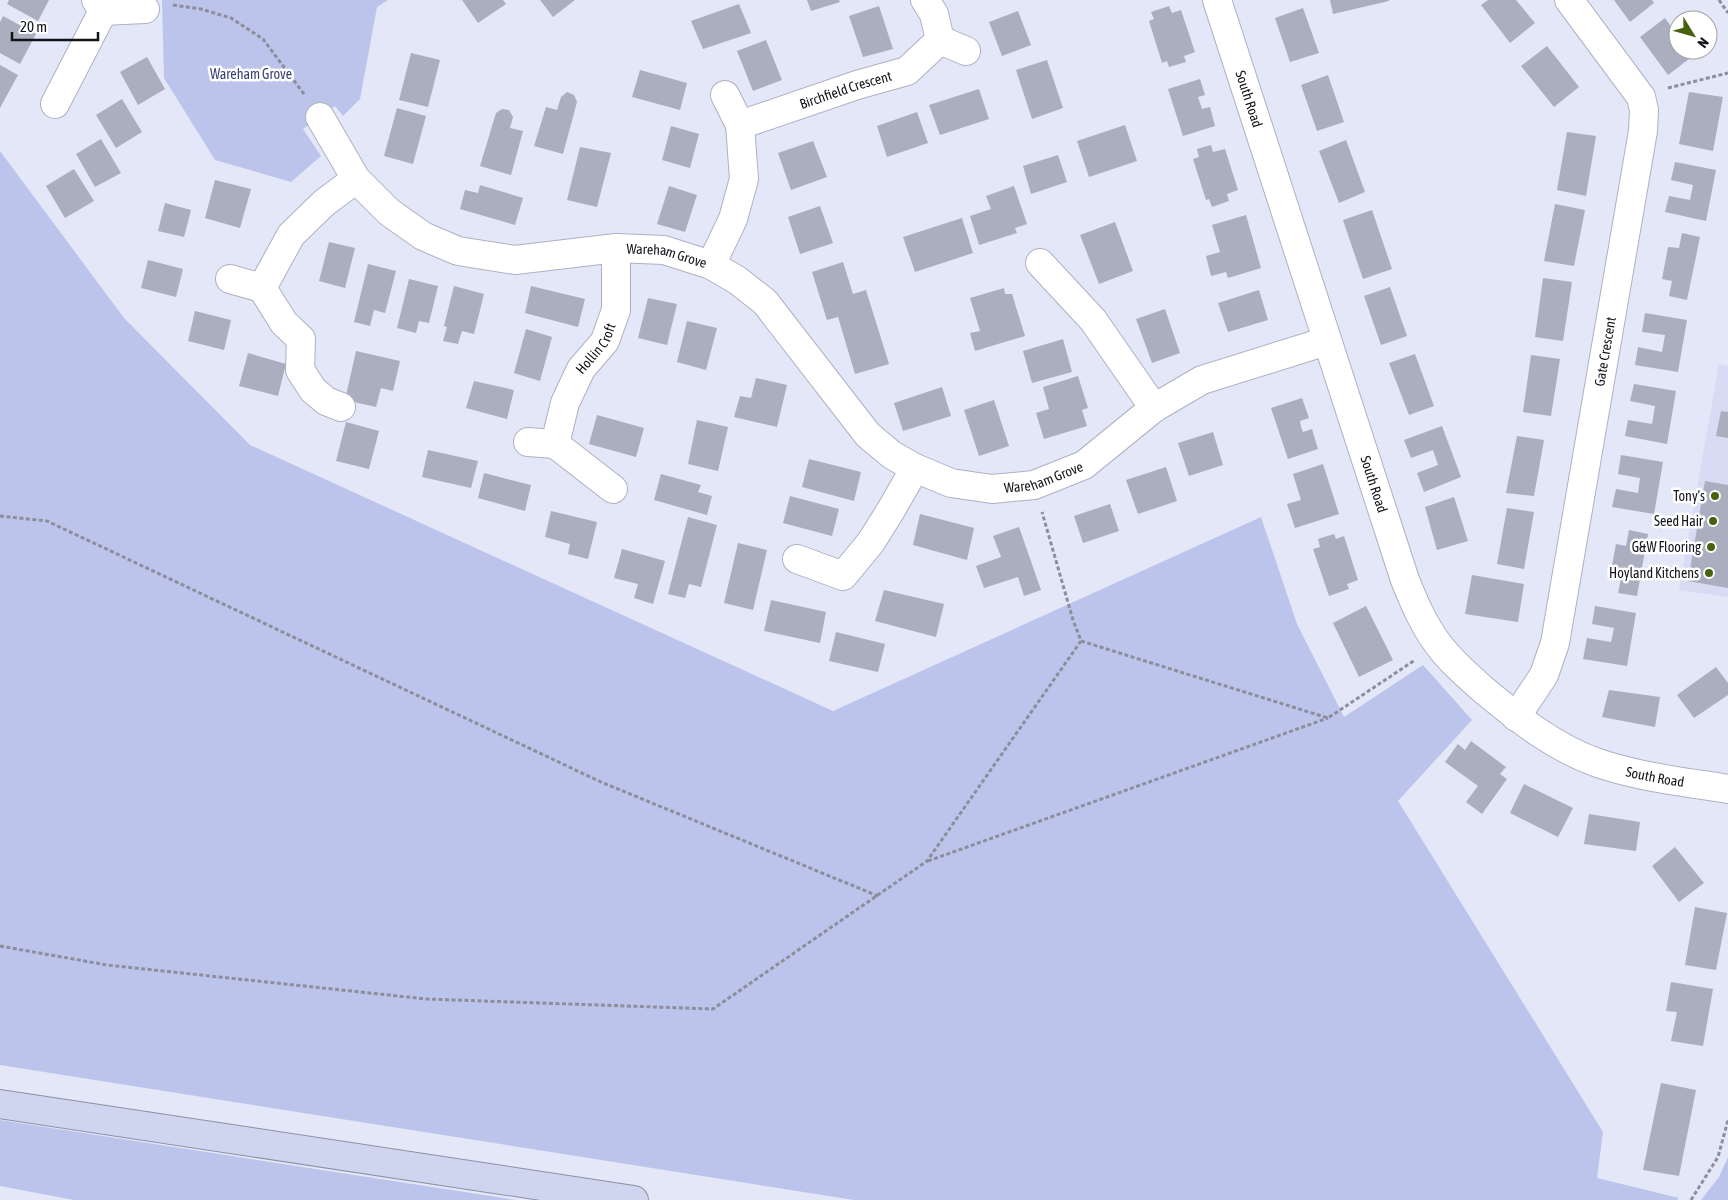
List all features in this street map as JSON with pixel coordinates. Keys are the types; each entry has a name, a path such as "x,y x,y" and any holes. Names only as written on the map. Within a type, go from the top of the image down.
{"highway":[{"path":"0,1104 634,1200"}],"street":[{"path":"925,0 934,14 940,40 966,51"},
{"name":"South Road","path":"1217,0 1405,580 1420,617 1438,645 1463,672 1516,717 1566,750 1598,763 1638,774 1728,789"},
{"path":"1569,0 1641,97"},
{"path":"55,104 100,5 145,10"},
{"name":"Birchfield Crescent","path":"740,125 857,85 907,71 940,40"},
{"path":"711,264 733,219 744,179 740,125 725,95"},
{"name":"Gate Crescent","path":"1516,717 1544,675 1555,643 1643,130 1644,110 1641,97"},
{"name":"Wareham Grove","path":"320,117 356,179 389,212 423,236 458,251 515,260 616,248 664,250 711,264 737,280 765,302 868,435 892,455 915,468 952,483 992,489 1034,485 1084,465 1154,408 1202,380 1327,341"},
{"path":"262,288 291,235 324,203 356,179"},
{"name":"Hollin Croft","path":"555,444 565,403 581,369 605,340 616,310 616,248"},
{"path":"1040,263 1093,320 1154,408"},
{"path":"230,279 262,288 284,323 301,339 300,370 313,390 326,401 341,407"},
{"path":"528,442 555,444 613,489"},
{"path":"797,559 842,576 871,542 915,468"}],"path":[{"path":"1719,0 1728,13"},
{"path":"145,10 175,4 231,18 263,39 320,117"},
{"path":"1641,97 1660,90 1728,73"},
{"path":"1034,485 1073,620 1081,641"},
{"path":"0,516 47,520 601,782 879,896"},
{"path":"1081,641 1328,718"},
{"path":"927,861 1081,641"},
{"path":"0,946 107,965 426,999 713,1009 927,861 1328,718 1438,645"},
{"path":"1691,1200 1718,1156 1728,1120"}],"shaded area":[{"path":"1719,364 1728,366 1728,597 1679,590"}],"green space":[{"name":"Wareham Grove","path":"162,0 388,0 377,7 360,99 343,116 335,106 303,129 321,156 291,182 215,160 164,78"},
{"path":"0,151 124,318 250,445 833,711 1261,517 1297,624 1344,717 1423,665 1472,720 1398,801 1603,1132 1597,1178 1679,1198 1677,1200 854,1200 0,1065"},
{"path":"0,1120 516,1200 74,1200 0,1186"},
{"path":"1728,1157 1728,1200 1701,1200 1719,1177"}],"building":[{"path":"9,0 49,0 38,21 7,4"},
{"path":"462,0 503,0 506,4 478,23"},
{"path":"540,0 575,0 553,17"},
{"path":"807,0 839,0 840,2 811,11"},
{"path":"1330,0 1389,0 1389,1 1333,14"},
{"path":"1488,0 1516,0 1535,23 1510,43 1481,5"},
{"path":"1614,0 1652,0 1654,3 1630,22"},
{"path":"739,4 751,33 703,49 691,21"},
{"path":"879,6 893,49 863,57 849,16"},
{"path":"1169,6 1172,13 1181,10 1195,52 1184,56 1186,62 1169,67 1167,61 1162,63 1149,21 1154,19 1151,12"},
{"path":"1303,8 1319,53 1290,62 1275,18"},
{"path":"1018,11 1031,45 1002,56 989,22"},
{"path":"3,16 36,34 20,64 0,53 0,22"},
{"path":"1665,18 1668,22 1668,60 1688,60 1668,75 1640,37"},
{"path":"766,40 782,80 753,91 737,51"},
{"path":"1547,46 1579,87 1554,107 1521,66"},
{"path":"411,53 440,60 428,107 399,100"},
{"path":"147,57 165,89 138,105 120,72"},
{"path":"1047,60 1063,108 1032,119 1016,70"},
{"path":"0,65 18,75 0,108"},
{"path":"640,70 687,83 680,110 632,97"},
{"path":"1328,75 1344,122 1317,131 1301,85"},
{"path":"1200,79 1205,95 1198,97 1202,109 1210,107 1215,126 1183,136 1168,89"},
{"path":"979,89 989,119 940,135 929,105"},
{"path":"567,92 574,95 577,102 563,154 534,146 546,107 557,110 561,97"},
{"path":"1689,92 1723,97 1713,151 1679,144"},
{"path":"122,99 142,132 116,148 96,115"},
{"path":"397,108 426,116 413,164 384,156"},
{"path":"502,109 509,110 513,117 510,128 523,131 511,175 480,166 496,113"},
{"path":"917,112 928,143 887,157 877,126"},
{"path":"1125,125 1137,161 1089,177 1077,141"},
{"path":"671,126 699,134 690,168 662,160"},
{"path":"1567,132 1596,136 1586,196 1557,190"},
{"path":"101,139 121,173 95,187 76,154"},
{"path":"1346,140 1365,192 1339,203 1319,151"},
{"path":"813,141 827,177 791,190 778,153"},
{"path":"1211,145 1213,152 1225,149 1238,190 1227,194 1229,201 1212,207 1209,199 1206,200 1193,159 1199,157 1197,149"},
{"path":"580,147 611,153 597,207 567,200"},
{"path":"1058,155 1067,182 1031,194 1023,166"},
{"path":"1675,162 1716,170 1706,221 1665,212 1669,196 1690,200 1693,185 1671,180"},
{"path":"74,169 94,201 65,218 46,186"},
{"path":"215,180 251,189 240,228 205,218"},
{"path":"480,185 523,198 515,225 460,209 465,190 478,193"},
{"path":"669,186 697,195 685,232 657,224"},
{"path":"1014,186 1027,224 1015,228 1017,233 979,245 970,216 991,209 986,196"},
{"path":"165,203 191,210 184,237 158,231"},
{"path":"1555,204 1585,210 1574,266 1544,261"},
{"path":"820,206 833,243 800,254 788,217"},
{"path":"1372,210 1392,269 1363,279 1343,220"},
{"path":"1246,215 1261,268 1228,278 1226,272 1211,276 1206,256 1220,252 1212,225"},
{"path":"962,218 973,253 915,272 903,237"},
{"path":"1115,222 1133,271 1099,284 1080,235"},
{"path":"1682,233 1700,237 1687,300 1669,296 1672,281 1662,279 1668,247 1679,248"},
{"path":"329,242 355,248 345,288 319,281"},
{"path":"148,260 183,269 176,297 141,288"},
{"path":"843,262 853,294 866,290 889,364 855,374 838,317 827,320 812,272"},
{"path":"368,264 396,271 385,313 374,310 370,326 354,322"},
{"path":"1543,278 1572,282 1563,341 1535,337"},
{"path":"409,279 438,286 429,323 419,321 416,333 397,328"},
{"path":"454,286 484,294 474,334 462,331 458,344 443,341 447,327 444,326"},
{"path":"531,286 585,299 578,327 525,313"},
{"path":"1390,287 1407,336 1381,345 1364,296"},
{"path":"1004,288 1005,294 1012,294 1025,336 975,351 970,333 980,331 970,298"},
{"path":"1259,290 1268,320 1228,332 1218,303"},
{"path":"648,298 677,304 667,345 638,338"},
{"path":"1165,309 1180,353 1152,363 1136,319"},
{"path":"195,311 231,320 224,350 188,341"},
{"path":"1645,313 1687,320 1678,372 1635,365 1638,347 1662,352 1665,335 1642,332"},
{"path":"687,321 717,328 706,370 677,362"},
{"path":"526,329 552,337 540,381 514,373"},
{"path":"1063,339 1072,372 1032,383 1023,351"},
{"path":"356,351 400,361 393,391 381,388 376,407 345,400"},
{"path":"248,353 286,364 278,396 239,386"},
{"path":"1415,354 1434,406 1409,415 1389,363"},
{"path":"1531,355 1560,359 1551,416 1523,412"},
{"path":"1078,376 1088,408 1082,410 1087,426 1044,439 1036,413 1049,409 1043,387"},
{"path":"756,378 787,385 777,427 734,417 740,396 751,398"},
{"path":"474,381 514,390 507,419 466,408"},
{"path":"1634,384 1676,391 1667,444 1625,436 1628,420 1652,424 1655,406 1630,401"},
{"path":"942,387 951,416 903,431 894,403"},
{"path":"1302,398 1309,418 1300,421 1301,427 1303,432 1312,429 1318,449 1288,459 1271,408"},
{"path":"994,400 1009,446 979,456 964,410"},
{"path":"1721,411 1728,412 1728,438 1716,436"},
{"path":"597,415 644,428 636,457 589,444"},
{"path":"697,420 728,427 718,471 688,464"},
{"path":"346,422 379,431 369,469 336,461"},
{"path":"1442,426 1461,477 1424,492 1417,473 1438,465 1433,450 1411,458 1404,440"},
{"path":"1213,432 1223,465 1189,476 1178,443"},
{"path":"1517,436 1544,440 1534,496 1506,493"},
{"path":"428,450 478,461 471,488 422,477"},
{"path":"1621,455 1663,462 1654,514 1612,507 1616,489 1638,493 1640,478 1618,474"},
{"path":"809,459 861,472 854,501 802,487"},
{"path":"1323,464 1339,514 1295,528 1287,504 1301,500 1293,474"},
{"path":"1166,467 1177,501 1138,514 1126,480"},
{"path":"484,473 531,485 525,511 478,498"},
{"path":"661,474 701,485 698,492 712,496 707,515 654,500"},
{"path":"1705,481 1728,485 1728,588 1688,581"},
{"path":"790,496 839,509 832,536 783,523"},
{"path":"1454,497 1468,541 1437,550 1425,507"},
{"path":"1110,504 1119,531 1083,543 1074,516"},
{"path":"1507,508 1534,512 1524,569 1497,564"},
{"path":"551,511 597,522 588,559 568,554 570,544 545,537"},
{"path":"920,514 974,528 967,560 913,545"},
{"path":"688,517 717,525 701,587 689,584 685,598 668,594"},
{"path":"1019,527 1041,590 1024,596 1018,577 984,588 976,566 1001,557 993,536"},
{"path":"1629,530 1648,534 1637,596 1618,593 1621,578 1610,576 1616,544 1626,546"},
{"path":"1334,534 1336,539 1344,536 1358,580 1347,584 1349,589 1329,596 1313,549 1320,547 1318,539"},
{"path":"738,543 767,550 753,610 724,603"},
{"path":"622,549 665,561 653,604 634,598 638,584 614,578"},
{"path":"1472,575 1524,584 1518,622 1465,614"},
{"path":"884,590 944,604 936,637 875,621"},
{"path":"771,600 826,612 820,643 764,631"},
{"path":"1366,606 1393,660 1359,677 1333,623"},
{"path":"1595,606 1636,613 1627,666 1583,659 1587,638 1611,642 1614,628 1592,624"},
{"path":"836,632 885,644 878,672 829,661"},
{"path":"1716,667 1728,683 1728,695 1694,718 1677,695"},
{"path":"1609,690 1660,697 1655,727 1602,717"},
{"path":"1471,741 1506,767 1500,774 1507,779 1482,814 1466,802 1478,786 1445,762 1458,744 1465,750"},
{"path":"1524,784 1573,808 1558,837 1510,813"},
{"path":"1589,814 1640,822 1636,851 1584,844"},
{"path":"1675,847 1704,883 1679,902 1652,866"},
{"path":"1695,907 1727,913 1716,970 1685,965"},
{"path":"1671,982 1713,989 1703,1046 1671,1041 1677,1012 1666,1011"},
{"path":"1661,1083 1696,1090 1679,1176 1643,1170"}],"place":[{"name":"Tony’s","path":"1715,496"},
{"name":"Seed Hair","path":"1713,521"},
{"name":"G&W Flooring","path":"1711,547"},
{"name":"Hoyland Kitchens","path":"1709,573"}]}
